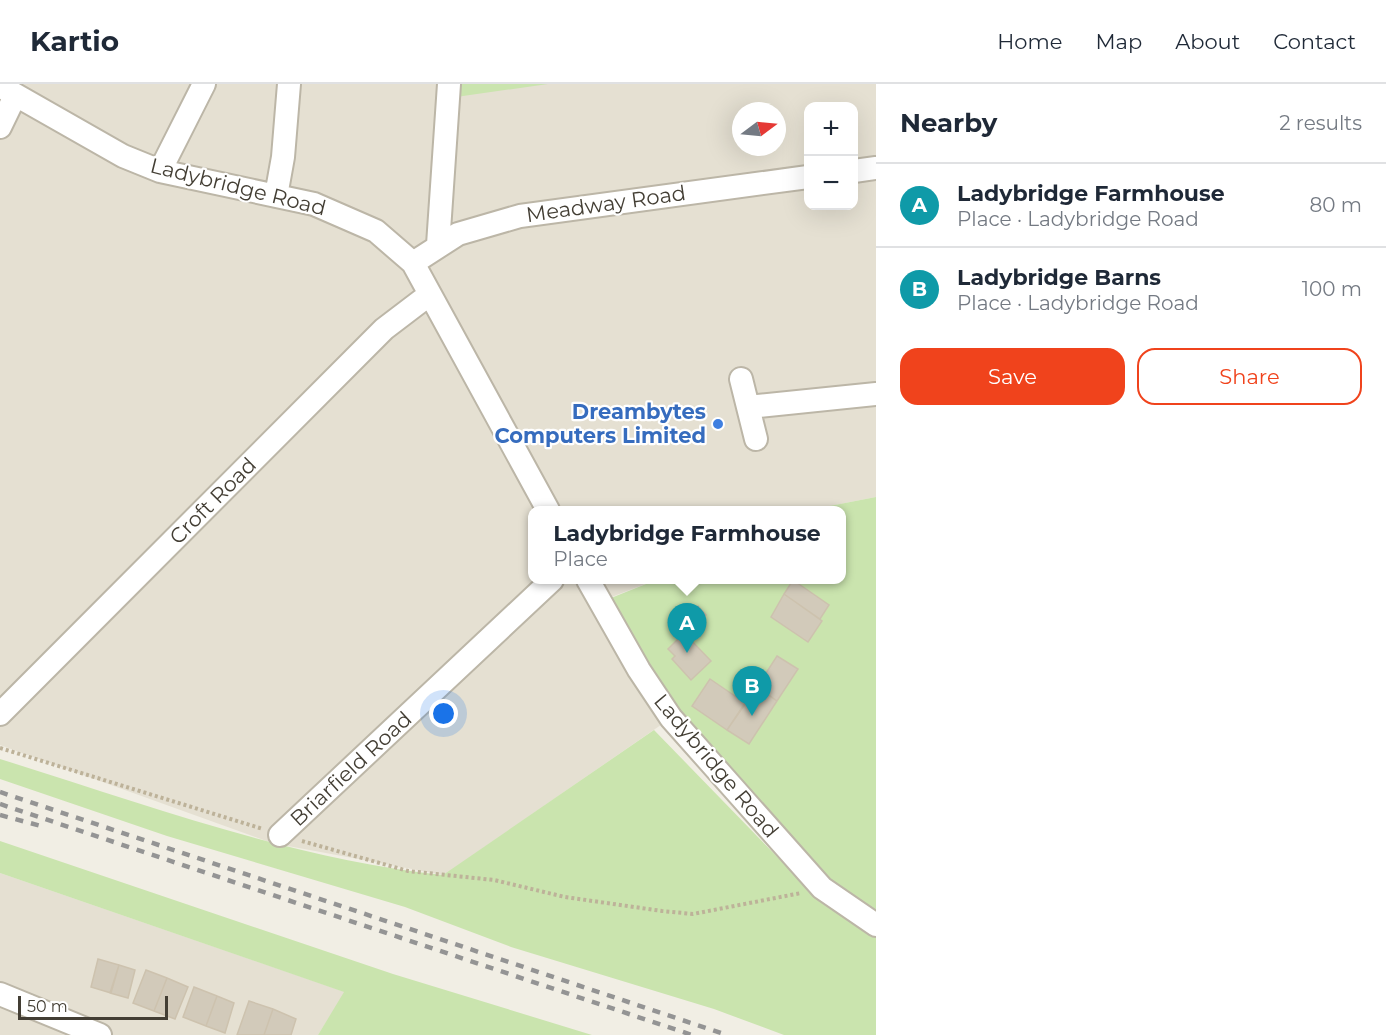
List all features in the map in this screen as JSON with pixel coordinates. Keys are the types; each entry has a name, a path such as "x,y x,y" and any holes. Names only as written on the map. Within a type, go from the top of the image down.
{"street":[{"path":"160,171 204,84"},
{"path":"276,196 283,157 289,84"},
{"path":"438,245 449,84"},
{"path":"0,127 8,91"},
{"name":"Ladybridge Road","path":"8,91 123,156 160,171 314,204 348,216 376,231 413,263 546,506"},
{"path":"858,170 876,168"},
{"name":"Meadway Road","path":"413,263 438,245 474,228 520,216 804,178"},
{"name":"Croft Road","path":"0,714 384,329 430,294"},
{"path":"741,379 756,439"},
{"path":"748,407 876,394"},
{"name":"Briarfield Road","path":"280,835 547,584"},
{"name":"Ladybridge Road","path":"591,584 639,670 671,718 822,888 876,925"},
{"path":"0,994 100,1035"}],"path":[{"path":"0,748 280,835 408,871 494,880 565,897 693,914 822,888"}],"shaded area":[{"path":"0,84 876,84 876,497 830,506 528,506 528,584 646,584 601,601 671,718 444,875 272,843 0,745"},
{"path":"0,873 345,992 318,1035 0,1035"}],"green space":[{"path":"439,84 548,84 456,97"},
{"path":"876,497 876,921 822,888 716,772 601,602 646,584 846,584 846,506 830,506"},
{"path":"654,730 823,904 876,937 876,1035 784,1035 714,1009 511,947 405,907 167,836 0,779 0,759 274,843 386,867 443,875"},
{"path":"0,841 393,974 592,1035 318,1035 344,992 0,873"}],"building":[{"path":"790,584 799,584 829,605 820,619 784,594"},
{"path":"784,594 822,621 808,642 771,617"},
{"path":"698,606 706,615 692,628 683,619"},
{"path":"684,633 711,661 691,680 672,659 675,656 668,649"},
{"path":"777,656 798,669 777,701 757,687"},
{"path":"710,679 745,703 727,730 692,706"},
{"path":"757,687 777,701 749,744 727,730"},
{"path":"98,959 119,965 111,993 91,987"},
{"path":"119,965 135,970 128,998 110,993"},
{"path":"146,970 167,978 154,1011 133,1003"},
{"path":"167,978 188,987 175,1019 154,1011"},
{"path":"194,987 217,996 206,1026 183,1017"},
{"path":"217,996 234,1003 225,1033 206,1026"},
{"path":"249,1001 273,1009 264,1035 237,1035"},
{"path":"273,1009 296,1019 291,1035 264,1035"}],"railway":[{"path":"0,792 727,1035"},
{"path":"0,804 692,1035"},
{"path":"0,815 41,826"}],"place":[{"name":"Dreambytes Computers Limited","path":"718,424"},
{"name":"Ladybridge Farmhouse","path":"687,653"},
{"name":"Ladybridge Barns","path":"752,716"}]}
